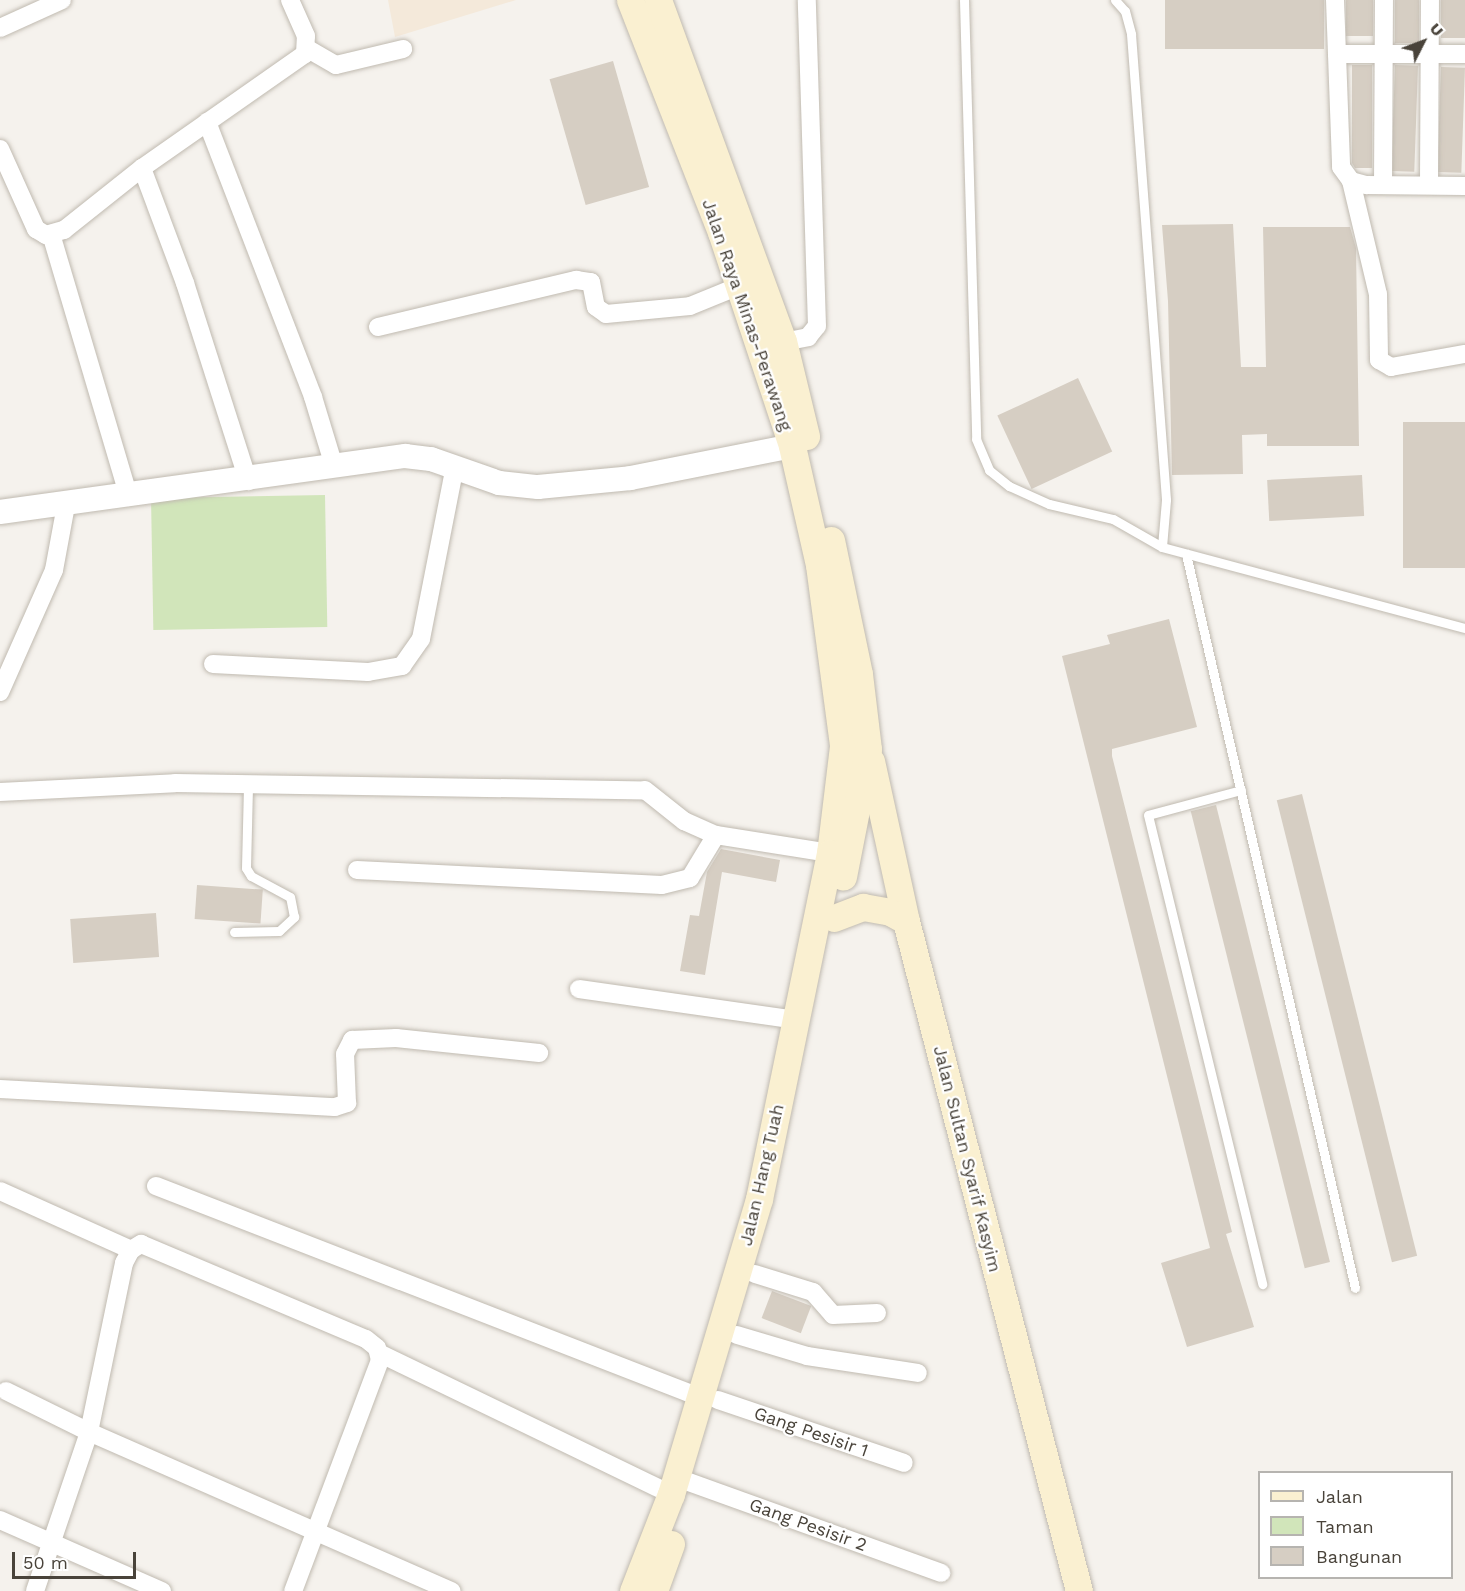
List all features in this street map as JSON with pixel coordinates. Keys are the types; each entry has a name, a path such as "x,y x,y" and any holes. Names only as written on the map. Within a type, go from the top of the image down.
{"main road":[{"name":"Jalan Raya Minas-Perawang","path":"630,0 739,286 773,344 792,446 856,748"},
{"name":"Jalan Raya Minas-Perawang","path":"658,0 773,344 859,674 856,748"},
{"name":"Jalan Hang Tuah","path":"710,1399 759,1199 830,853 856,748"},
{"name":"Jalan Hang Tuah","path":"633,1591 680,1485 710,1399 737,1335 771,1222 803,1040 834,918 856,748"},
{"name":"Jalan Sultan Syarif Kasyim","path":"856,748 906,921 1079,1591"},
{"path":"834,918 863,907 890,912 906,921"},
{"name":"Jalan Hang Tuah","path":"654,1591 680,1485"}],"street":[{"path":"0,28 62,0"},
{"path":"290,0 308,49 336,65 403,49"},
{"path":"773,344 808,337 817,326 807,0"},
{"path":"1335,0 1341,167 1351,182 1378,294 1379,360 1391,366 1465,354"},
{"path":"1383,0 1383,184"},
{"path":"1429,184 1430,0"},
{"path":"0,149 6,181 36,230 51,234 64,230 142,168 308,49"},
{"path":"1337,54 1465,54"},
{"path":"207,122 313,397 334,466"},
{"path":"142,168 185,283 248,481"},
{"path":"1351,182 1465,186"},
{"path":"51,234 129,496"},
{"path":"378,327 576,280 591,282 596,307 606,314 690,306 739,286"},
{"path":"0,512 248,481 405,456 454,466 499,483 538,487 631,478 792,446"},
{"path":"213,664 368,672 402,666 421,639 454,466"},
{"path":"0,692 54,570 66,505"},
{"path":"0,792 94,785 248,784 645,790 684,821 716,835 830,853"},
{"path":"357,870 662,885 690,878 716,835"},
{"path":"579,989 796,1020"},
{"path":"0,1089 336,1107 347,1103 345,1054 352,1040 396,1038 539,1053"},
{"name":"Gang Pesisir 1","path":"156,1186 710,1399 904,1463"},
{"path":"0,1191 130,1250 89,1432 35,1591"},
{"name":"Gang Pesisir 2","path":"130,1250 145,1245 366,1339 379,1353 680,1485 941,1573"},
{"path":"755,1274 813,1292 833,1315 877,1313"},
{"path":"737,1335 807,1356 918,1374"},
{"path":"293,1591 379,1353"},
{"path":"6,1391 89,1432 316,1528 452,1591"},
{"path":"0,1520 162,1591"}],"lane":[{"path":"964,0 976,439 989,470 1009,486 1049,504 1113,519 1162,547 1465,628"},
{"path":"1115,0 1125,11 1131,34 1166,500 1162,547"},
{"path":"1186,554 1355,1288"},
{"path":"234,932 279,931 294,917 290,897 251,876 246,868 248,784"},
{"path":"1240,790 1148,815 1262,1284"}],"shaded area":[{"path":"388,0 516,0 395,37"}],"green space":[{"path":"325,495 327,627 153,630 151,498"}],"building":[{"path":"1165,0 1324,0 1324,49 1165,49"},
{"path":"1346,0 1373,0 1373,36 1346,36"},
{"path":"1395,0 1419,0 1419,43 1395,43"},
{"path":"1441,0 1465,0 1465,38 1441,38"},
{"path":"613,61 649,187 586,205 550,79"},
{"path":"1352,65 1372,65 1372,168 1355,168 1352,163"},
{"path":"1395,65 1418,66 1414,172 1391,171"},
{"path":"1441,67 1465,68 1461,173 1437,172"},
{"path":"1233,224 1241,367 1266,367 1263,227 1350,227 1356,248 1359,446 1267,446 1267,434 1242,435 1243,474 1172,475 1168,301 1162,225"},
{"path":"1078,378 1112,451 1032,489 997,416"},
{"path":"1403,422 1465,422 1465,568 1403,568"},
{"path":"1362,475 1364,516 1269,521 1267,480"},
{"path":"1169,619 1197,727 1112,749 1112,756 1232,1232 1226,1234 1254,1327 1187,1347 1161,1263 1210,1248 1062,656 1110,644 1107,635"},
{"path":"1302,794 1417,1256 1392,1262 1277,800"},
{"path":"1216,805 1330,1262 1305,1268 1191,811"},
{"path":"721,849 780,860 776,882 722,872 705,975 680,971 690,915 699,916 707,872"},
{"path":"197,885 263,890 260,924 195,919"},
{"path":"156,913 159,957 73,963 70,919"},
{"path":"772,1291 811,1306 801,1333 762,1318"}]}
